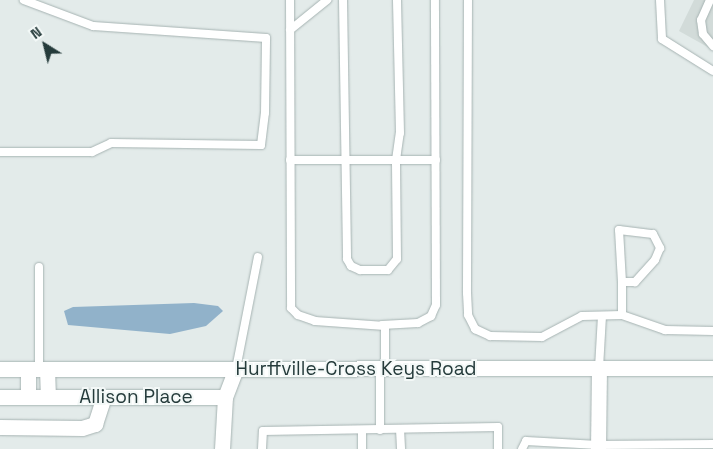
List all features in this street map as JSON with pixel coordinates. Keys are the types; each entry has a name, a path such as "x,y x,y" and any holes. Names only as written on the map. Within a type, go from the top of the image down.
{"main road":[{"path":"598,447 599,368"},
{"name":"Hurffville-Cross Keys Road","path":"0,369 713,368"},
{"path":"28,397 38,369"},
{"path":"38,369 48,397"},
{"path":"222,449 225,397 236,369"},
{"name":"Allison Place","path":"0,397 225,397"},
{"path":"0,428 82,428 95,424 104,397"}],"lane":[{"path":"0,152 92,152 111,143 261,145 266,113 266,38 92,26 24,0"},
{"path":"290,0 291,308 298,315 315,321 382,325 418,323 431,316 436,305 435,0"},
{"path":"290,30 327,0"},
{"path":"343,0 347,160 347,259 351,266 360,270 388,270 397,259 396,160 400,133 397,0"},
{"path":"468,0 468,315 475,329 490,336 542,337 582,316 622,315 665,330 713,331"},
{"path":"660,0 662,40 713,71"},
{"path":"710,0 701,20 703,34 713,46"},
{"path":"290,160 436,160"},
{"path":"622,282 635,282 656,260 660,248 653,234 619,230 622,315"},
{"path":"236,369 258,257"},
{"path":"38,369 39,267"},
{"path":"599,368 602,316"},
{"path":"380,430 382,369 386,329 382,325"},
{"path":"262,449 262,431 498,427 498,449"},
{"path":"400,429 401,449"},
{"path":"362,430 362,449"},
{"path":"522,449 526,440 598,447 713,444"}],"shaded area":[{"path":"694,0 713,0 713,50 679,31"}],"water":[{"path":"194,303 218,306 223,311 206,326 170,334 68,325 64,311 73,307"}]}
